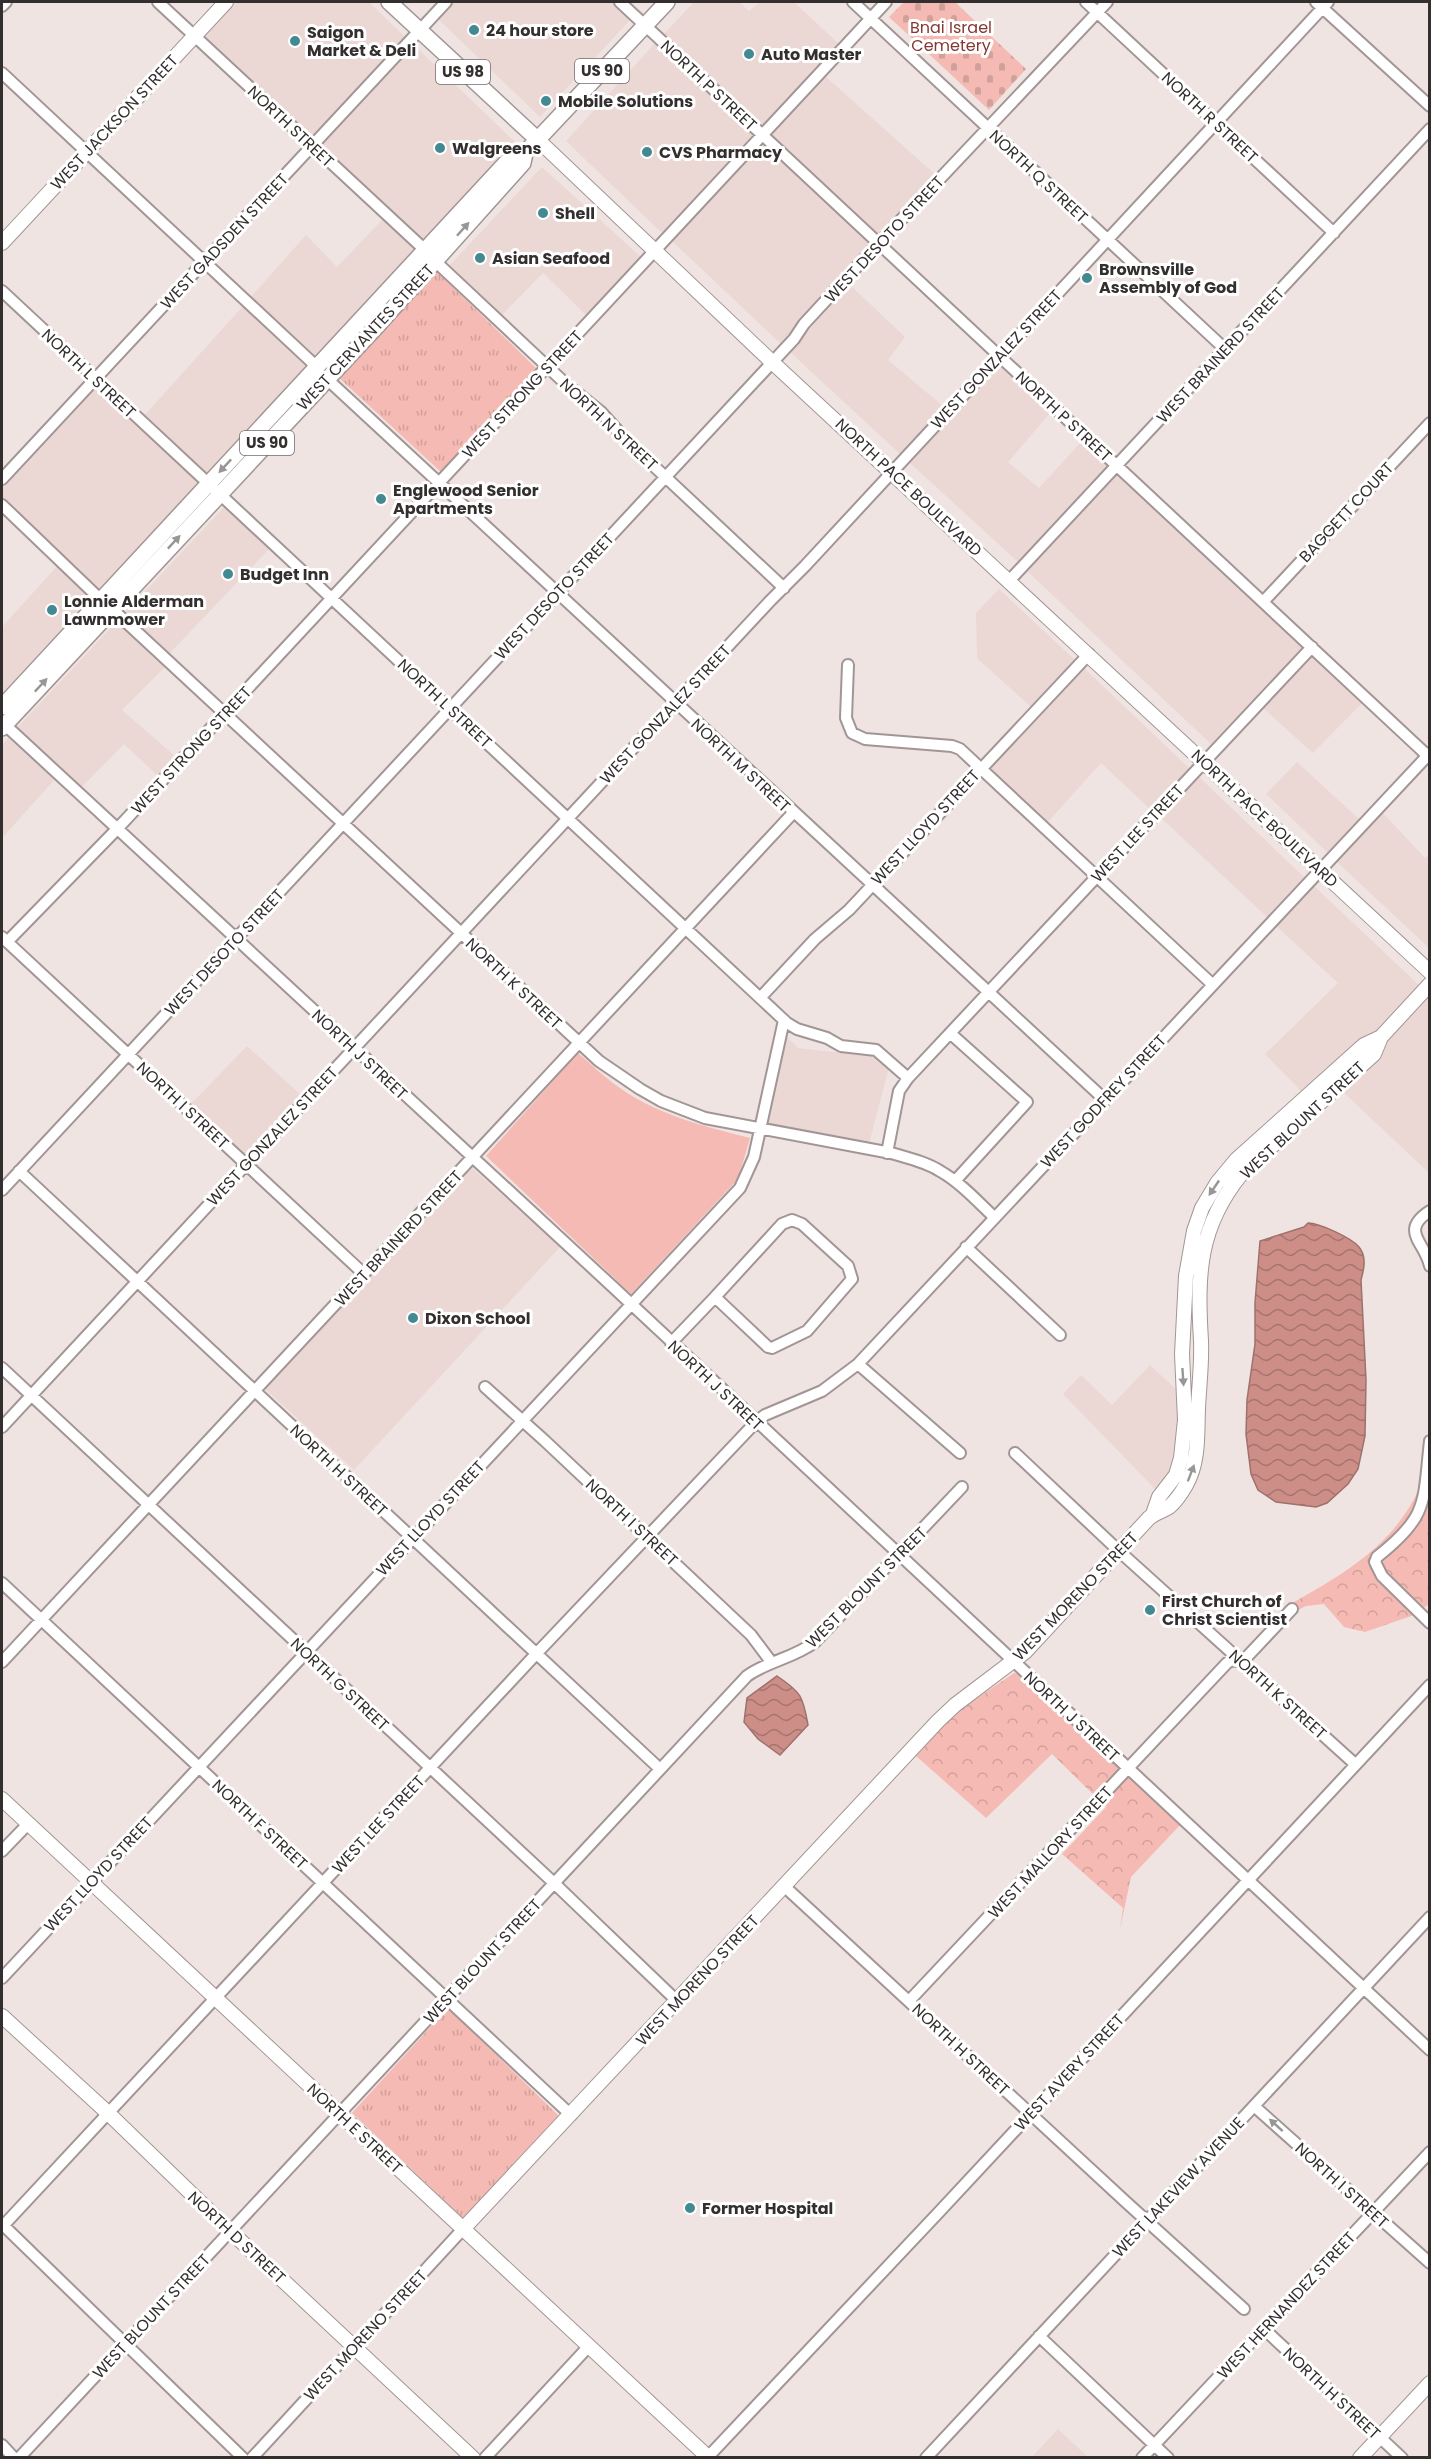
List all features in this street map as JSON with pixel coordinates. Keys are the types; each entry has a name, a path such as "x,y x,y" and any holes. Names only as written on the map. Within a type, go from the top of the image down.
{"main road":[{"name":"NORTH PACE BOULEVARD","path":"389,2 538,141"},
{"name":"WEST CERVANTES STREET","path":"214,489 317,367 523,163 525,153 667,2"},
{"name":"WEST CERVANTES STREET","path":"2,707 106,604 214,489 327,379 430,256"},
{"name":"WEST CERVANTES STREET","path":"3,724 106,604"}],"street":[{"path":"2,6 6,2"},
{"name":"NORTH STREET","path":"158,2 430,256"},
{"name":"WEST JACKSON STREET","path":"2,243 226,2"},
{"name":"WEST GADSDEN STREET","path":"2,480 446,2"},
{"name":"NORTH P STREET","path":"620,2 1429,755"},
{"name":"NORTH Q STREET","path":"853,2 1226,350"},
{"name":"WEST STRONG STREET","path":"4,939 118,828 886,2"},
{"name":"NORTH R STREET","path":"1086,2 1334,233"},
{"name":"WEST DESOTO STREET","path":"2,1190 772,362 804,324 1107,2"},
{"path":"1322,4 1430,106"},
{"name":"WEST GONZALEZ STREET","path":"2,1427 1216,123 1322,4"},
{"path":"2,73 317,367"},
{"name":"WEST BRAINERD STREET","path":"1009,581 1430,129"},
{"name":"NORTH PACE BOULEVARD","path":"538,141 772,362 1430,972"},
{"name":"NORTH N STREET","path":"430,256 548,367 601,412 626,440 784,588"},
{"name":"NORTH L STREET","path":"2,291 784,1020 797,1029 827,1038 841,1046 876,1050 908,1078"},
{"name":"NORTH M STREET","path":"327,379 675,704 1104,1099"},
{"name":"BAGGETT COURT","path":"1263,602 1430,423"},
{"name":"NORTH K STREET","path":"2,505 460,934 579,1043 619,1076 661,1101 705,1118 887,1153 939,1170 955,1181 994,1217"},
{"name":"WEST LEE STREET","path":"887,1153 899,1091 908,1078 1312,647"},
{"name":"WEST LLOYD STREET","path":"760,998 815,939 849,910 1089,654"},
{"path":"848,665 846,718 852,733 865,739 952,746 960,749 1212,984"},
{"name":"NORTH J STREET","path":"3,724 118,828 1430,2050"},
{"name":"WEST GODFREY STREET","path":"756,1422 765,1415 822,1391 858,1364 1429,755"},
{"name":"WEST BRAINERD STREET","path":"2,1662 793,813"},
{"name":"NORTH I STREET","path":"4,939 364,1274"},
{"name":"WEST BLOUNT STREET","path":"1153,1514 1169,1506 1177,1498 1195,1462 1201,1372 1194,1266 1213,1217 1231,1187 1273,1134 1374,1054 1381,1037 1430,984"},
{"name":"WEST LLOYD STREET","path":"2,1978 740,1188 751,1167 784,1020"},
{"path":"950,1033 1027,1102 955,1181"},
{"name":"NORTH H STREET","path":"19,1171 660,1769"},
{"path":"1430,1211 1420,1218 1414,1232 1415,1239 1427,1254 1430,1266"},
{"path":"671,1343 782,1224 792,1220 802,1224 848,1266 852,1274 850,1284 807,1331 772,1348 768,1347 714,1297"},
{"path":"966,1247 1060,1335"},
{"path":"858,1364 960,1454"},
{"name":"NORTH G STREET","path":"2,1368 554,1883 677,2001"},
{"name":"NORTH I STREET","path":"484,1388 648,1537 751,1635 772,1663"},
{"name":"WEST LEE STREET","path":"2,2226 756,1422"},
{"path":"1430,1441 1424,1500 1419,1512 1404,1535 1377,1557 1375,1562 1377,1571 1430,1623"},
{"name":"NORTH K STREET","path":"1015,1453 1119,1551 1355,1764"},
{"name":"WEST BLOUNT STREET","path":"19,2457 747,1676 772,1663 797,1655 815,1642 962,1487"},
{"name":"WEST MORENO STREET","path":"252,2457 938,1721 1025,1652 1153,1514"},
{"name":"NORTH F STREET","path":"2,1583 571,2115"},
{"name":"WEST MALLORY STREET","path":"909,2001 1227,1663 1232,1660 1242,1662 1292,1609"},
{"name":"WEST AVERY STREET","path":"708,2457 1430,1685"},
{"name":"NORTH E STREET","path":"2,1799 708,2457"},
{"path":"2,1851 28,1824"},
{"name":"NORTH H STREET","path":"784,1886 1244,2309"},
{"name":"WEST LAKEVIEW AVENUE","path":"933,2455 1039,2336 1430,1917"},
{"name":"NORTH D STREET","path":"2,2016 473,2457"},
{"name":"NORTH I STREET","path":"1254,2106 1430,2263"},
{"name":"WEST HERNANDEZ STREET","path":"1142,2457 1430,2152"},
{"path":"2,2226 243,2457"},
{"name":"NORTH H STREET","path":"1263,2328 1402,2457"},
{"path":"1039,2336 1168,2457"},
{"path":"485,2457 589,2346"},
{"path":"1360,2457 1430,2383"},
{"path":"2,2445 14,2457"}],"shaded area":[{"path":"234,2 369,2 405,37 311,138 202,36"},
{"path":"454,2 612,2 631,19 540,117 438,19"},
{"path":"694,2 739,2 749,11 760,2 794,2 839,44 762,128 663,35"},
{"path":"656,42 755,135 663,234 566,141"},
{"path":"414,45 516,143 423,242 319,146"},
{"path":"825,76 937,176 879,236 770,135"},
{"path":"764,143 872,243 800,320 781,344 672,241"},
{"path":"542,167 641,257 587,316 543,273 501,316 448,267"},
{"path":"383,219 416,249 315,358 250,298 306,235 337,267"},
{"path":"849,284 905,337 888,360 943,406 981,367 900,454 790,352"},
{"path":"243,306 308,366 206,475 143,417"},
{"path":"1000,363 1052,411 1008,462 1039,488 1083,440 1110,465 1019,563 909,462"},
{"path":"96,386 199,482 98,591 2,499 2,488"},
{"path":"1118,473 1304,647 1211,744 1027,571"},
{"path":"225,506 270,548 168,655 124,614"},
{"path":"58,565 91,598 2,694 2,627"},
{"path":"999,589 1075,660 1031,707 977,658 976,613"},
{"path":"117,621 166,666 122,710 176,757 158,776 124,744 81,788 17,728"},
{"path":"1312,655 1363,702 1313,753 1262,707"},
{"path":"1084,668 1190,769 1151,810 1101,763 1047,823 988,769"},
{"path":"10,736 56,778 2,838 2,745"},
{"path":"1297,762 1360,820 1329,854 1266,794"},
{"path":"1198,776 1306,879 1267,917 1160,817"},
{"path":"1383,813 1425,858 1429,854 1429,948 1337,862"},
{"path":"1314,886 1420,986 1377,1033 1302,1092 1265,1054 1338,983 1275,925"},
{"path":"1428,994 1430,995 1429,1173 1341,1090"},
{"path":"786,1036 798,1048 877,1057 889,1067 869,1144 766,1125"},
{"path":"247,1046 302,1096 245,1156 190,1105"},
{"name":"Dixon School","path":"472,1168 560,1247 354,1470 265,1389"},
{"path":"1150,1365 1179,1392 1178,1439 1171,1472 1157,1491 1063,1394 1081,1375 1112,1405"},
{"path":"1058,2429 1088,2457 1032,2457"}],"green space":[{"name":"Bnai Israel Cemetery","path":"904,2 955,2 1026,69 989,110 889,17"},
{"path":"434,269 537,369 441,472 337,376"},
{"path":"578,1053 613,1083 645,1103 679,1118 750,1138 738,1179 631,1294 486,1156"},
{"path":"1419,1489 1414,1509 1407,1522 1377,1551 1370,1561 1374,1574 1414,1615 1365,1632 1344,1627 1324,1604 1306,1606 1298,1610 1294,1602 1350,1568 1382,1541 1396,1526"},
{"path":"1429,1495 1429,1604 1422,1609 1385,1573 1380,1563 1417,1528 1424,1515"},
{"path":"1014,1673 1022,1674 1181,1824 1131,1877 1120,1929 1123,1908 1062,1854 1106,1807 1052,1754 986,1818 916,1756 948,1718"},
{"path":"448,2008 559,2116 464,2219 352,2113"}],"water":[{"path":"1308,1223 1327,1228 1355,1243 1362,1251 1364,1263 1361,1280 1366,1380 1365,1436 1358,1469 1348,1484 1327,1503 1316,1507 1276,1502 1258,1490 1251,1474 1246,1434 1247,1400 1255,1344 1255,1303 1260,1241 1304,1227"},
{"path":"777,1676 800,1696 808,1725 780,1755 758,1739 744,1722 747,1698"}],"place":[{"name":"24 hour store","path":"474,30"},
{"name":"Saigon Market & Deli","path":"295,41"},
{"name":"Auto Master","path":"749,54"},
{"name":"Mobile Solutions","path":"546,101"},
{"name":"Walgreens","path":"440,148"},
{"name":"CVS Pharmacy","path":"647,152"},
{"name":"Shell","path":"543,213"},
{"name":"Asian Seafood","path":"480,258"},
{"name":"Brownsville Assembly of God","path":"1087,278"},
{"name":"Englewood Senior Apartments","path":"381,499"},
{"name":"Budget Inn","path":"228,574"},
{"name":"Lonnie Alderman Lawnmower","path":"52,610"},
{"name":"Dixon School","path":"413,1318"},
{"name":"First Church of Christ Scientist","path":"1150,1610"},
{"name":"Former Hospital","path":"690,2208"}]}
